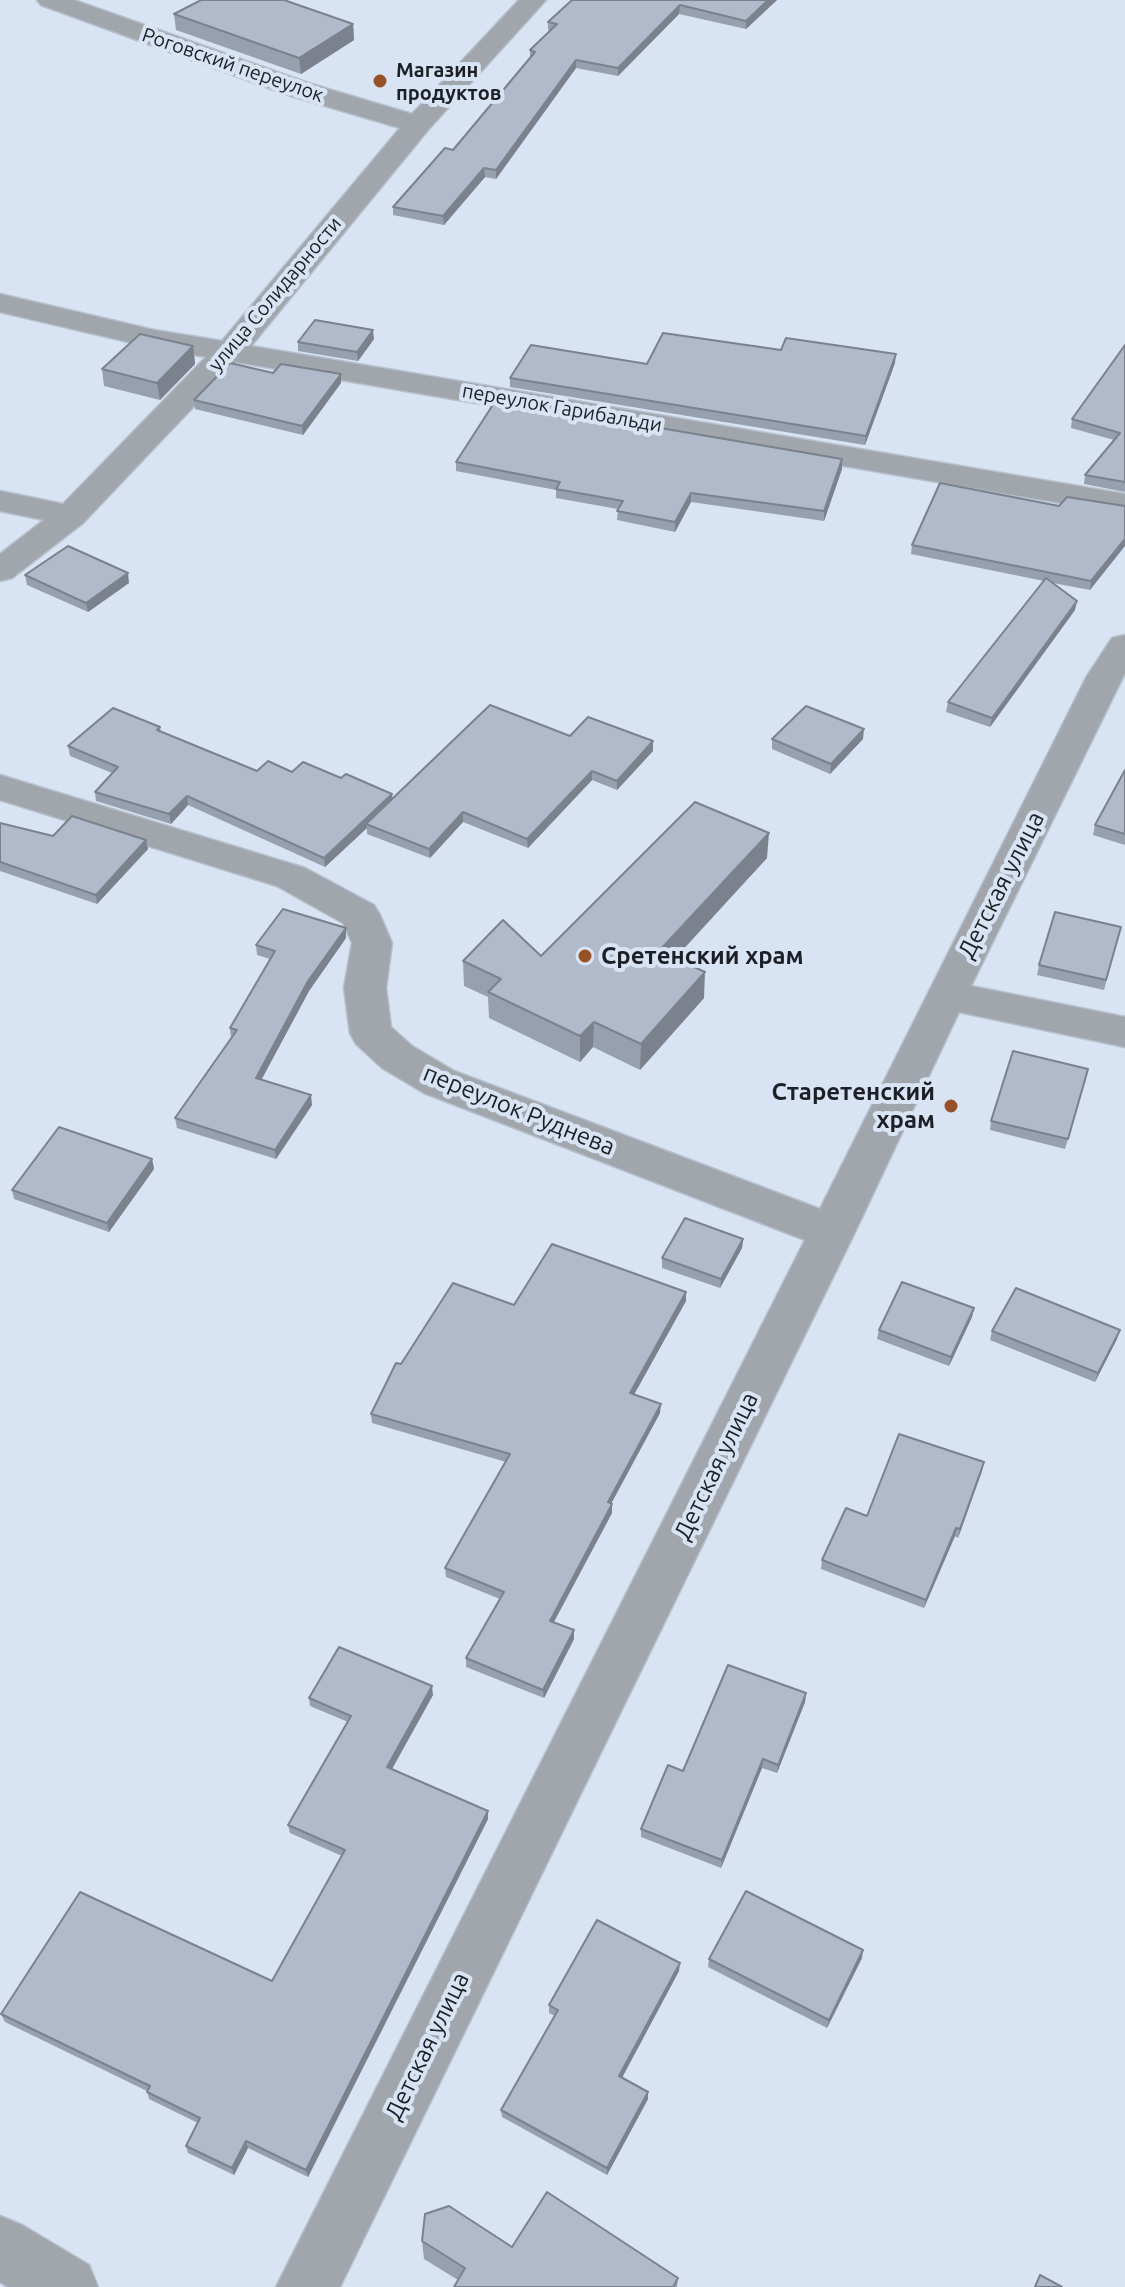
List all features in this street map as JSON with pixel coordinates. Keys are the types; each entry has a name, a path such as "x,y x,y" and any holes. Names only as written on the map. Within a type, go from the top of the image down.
{"street":[{"name":"Роговский переулок","path":"50,0 298,89 418,124"},
{"name":"улица Солидарности","path":"0,571 71,516 230,351 418,124 533,0"},
{"name":"переулок Гарибальди","path":"0,303 154,339 1125,504"},
{"path":"0,501 71,516"},
{"name":"Детская улица","path":"307,2287 1105,676 1125,646"},
{"name":"переулок Руднева","path":"0,787 291,877 360,915 372,943 365,988 371,1033 397,1057 439,1082 832,1232"},
{"path":"946,995 1125,1032"},
{"path":"0,2247 67,2287"}],"building":[{"path":"201,0 284,0 353,24 299,58 174,14"},
{"path":"572,0 768,0 746,21 680,5 618,68 576,60 496,170 484,168 443,216 393,207 445,148 453,150 535,52 530,50 557,24 548,22"},
{"path":"315,320 373,330 357,352 298,342"},
{"path":"663,333 781,350 786,338 896,354 866,436 510,378 531,345 647,364"},
{"path":"140,334 193,346 157,383 102,369"},
{"path":"1125,345 1125,482 1085,475 1120,433 1072,419"},
{"path":"230,363 273,373 281,364 341,374 302,426 194,400"},
{"path":"496,400 842,459 824,511 691,493 675,522 617,511 623,501 556,489 560,482 456,462"},
{"path":"940,483 1059,506 1067,497 1125,506 1125,539 1091,581 912,545"},
{"path":"68,546 128,573 86,603 25,575"},
{"path":"1046,578 1077,601 992,718 948,702"},
{"path":"490,705 570,736 588,717 653,741 617,781 592,771 527,839 463,812 429,849 366,824"},
{"path":"806,706 864,729 831,764 772,739"},
{"path":"113,708 160,727 157,730 257,771 268,761 292,772 303,762 341,778 346,774 392,794 324,858 187,796 169,814 95,792 118,767 68,746"},
{"path":"1125,770 1125,834 1095,825"},
{"name":"Сретенский храм","path":"695,802 769,833 659,951 705,972 641,1044 594,1022 580,1036 488,992 501,979 463,961 503,920 541,956"},
{"path":"72,816 146,840 96,895 0,862 0,823 53,836"},
{"path":"283,909 346,928 308,981 256,1078 311,1095 275,1150 175,1118 237,1030 230,1028 275,951 256,945"},
{"path":"1055,912 1121,927 1106,980 1039,965"},
{"path":"1013,1051 1088,1069 1068,1139 991,1121"},
{"path":"59,1127 152,1159 107,1223 12,1190"},
{"path":"685,1218 743,1239 721,1279 662,1258"},
{"path":"552,1244 686,1292 630,1393 661,1404 608,1502 612,1504 550,1621 574,1630 543,1690 466,1658 504,1592 445,1568 510,1454 371,1414 396,1363 401,1364 453,1283 514,1305"},
{"path":"902,1282 974,1308 951,1357 879,1330"},
{"path":"1016,1288 1120,1330 1098,1373 992,1331"},
{"path":"899,1434 984,1462 960,1529 956,1528 926,1600 822,1560 846,1508 867,1516"},
{"path":"339,1647 432,1686 387,1767 488,1811 306,2170 246,2141 232,2168 186,2146 200,2118 147,2092 150,2086 1,2014 80,1892 272,1981 345,1850 288,1825 351,1716 309,1698"},
{"path":"728,1665 806,1693 778,1765 763,1759 722,1860 641,1829 668,1765 683,1771"},
{"path":"746,1891 863,1950 829,2020 709,1959"},
{"path":"597,1920 680,1963 619,2076 648,2092 607,2168 501,2110 558,2010 549,2005"},
{"path":"547,2192 678,2278 673,2287 454,2287 465,2268 422,2241 425,2214 449,2206 512,2247"},
{"path":"1040,2275 1062,2287 1035,2287"}],"place":[{"name":"Магазин продуктов","path":"380,81"},
{"name":"Сретенский храм","path":"585,956"},
{"name":"Старетенский храм","path":"951,1106"}]}
